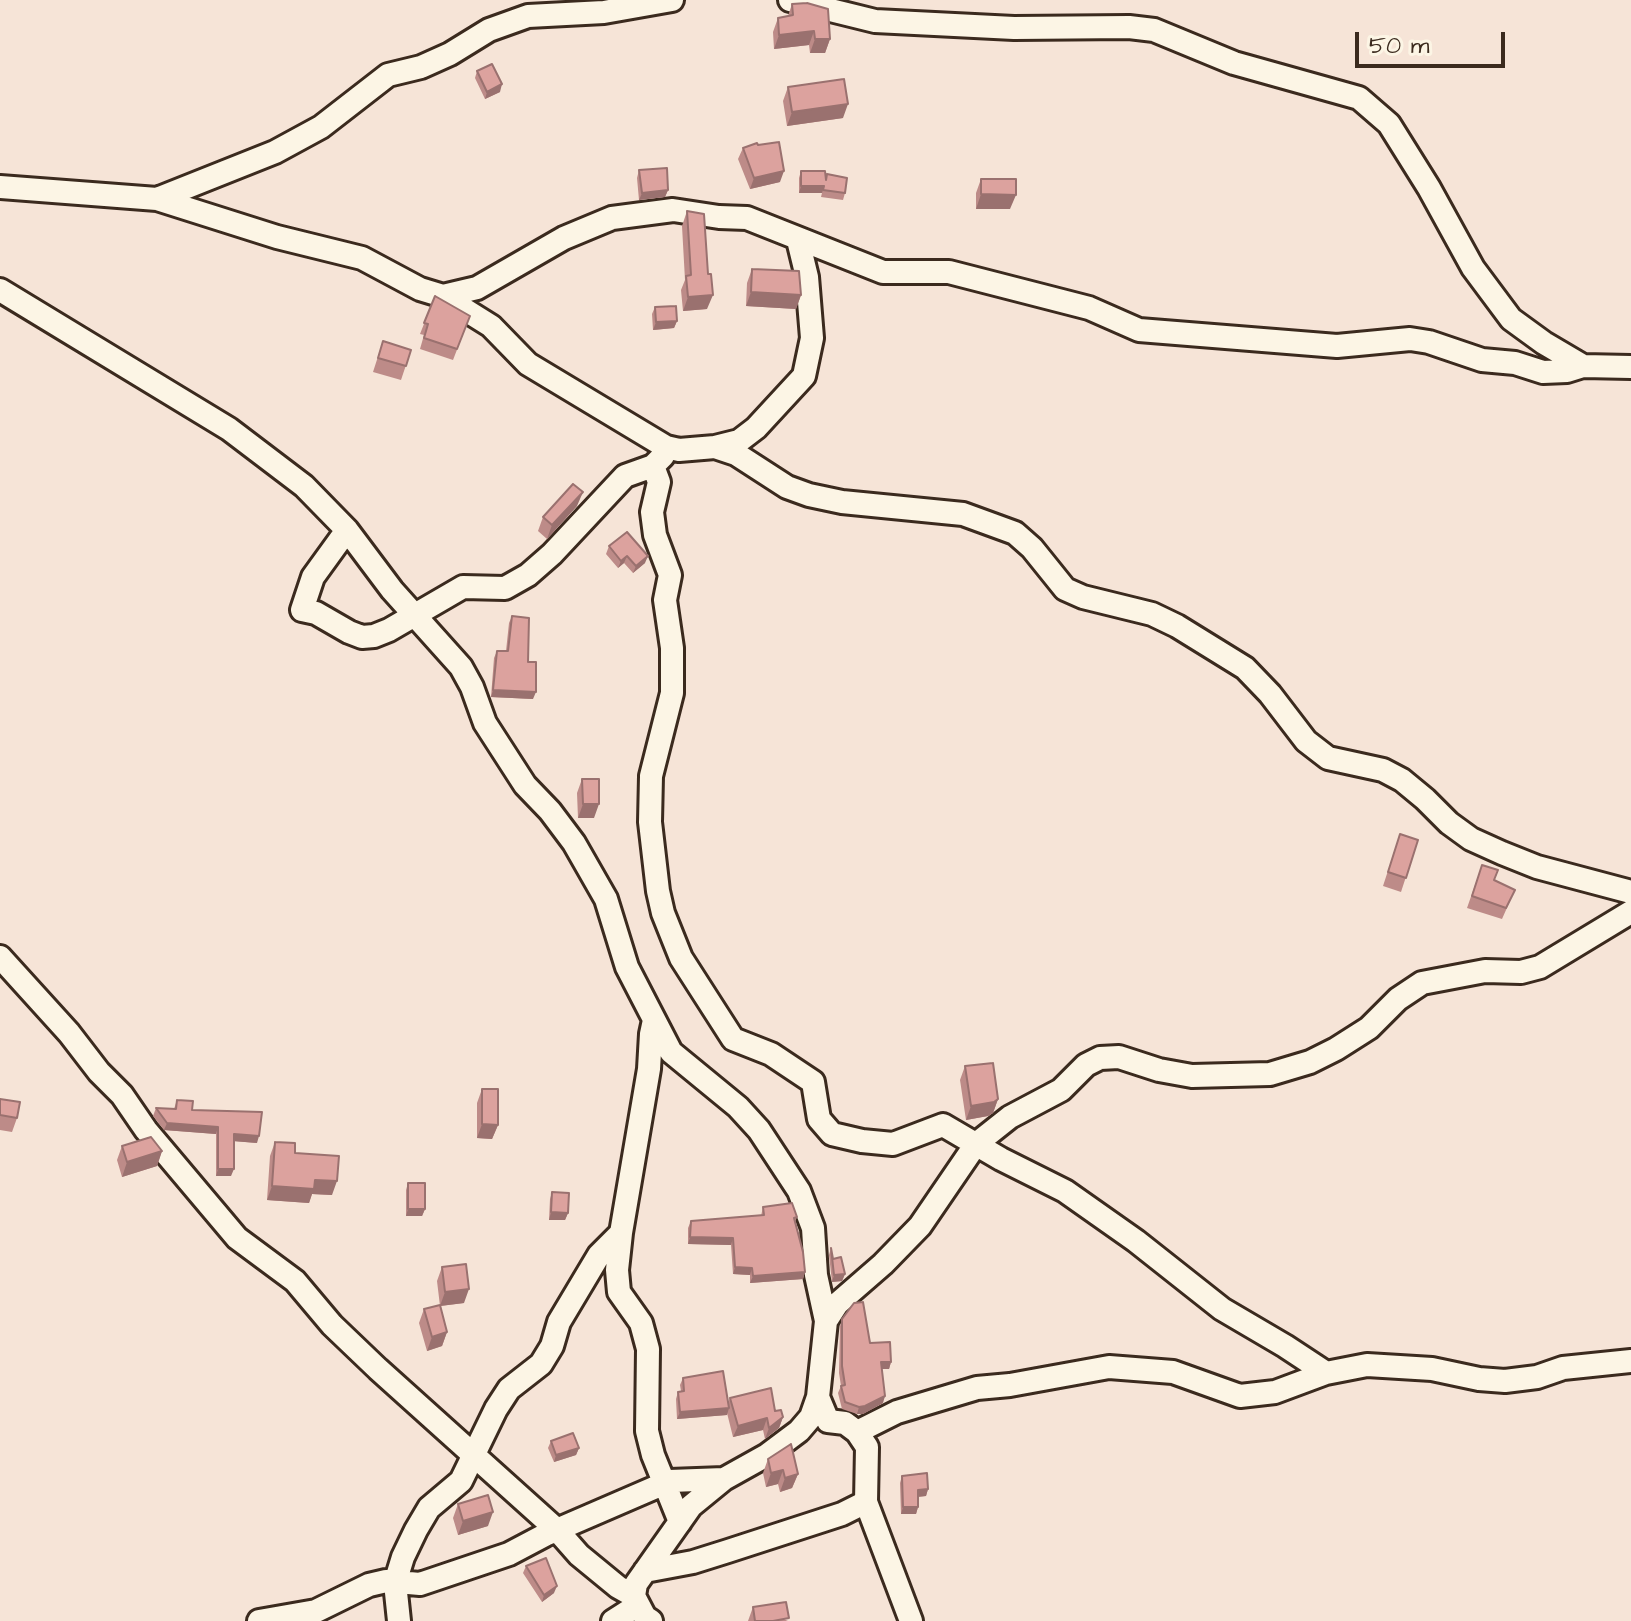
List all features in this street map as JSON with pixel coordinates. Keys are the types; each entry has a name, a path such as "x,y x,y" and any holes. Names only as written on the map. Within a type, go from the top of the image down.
{"street":[{"path":"522,0 541,14"},
{"path":"157,199 275,152 321,127 388,75 421,67 450,54 489,30 528,16 604,12 672,0"},
{"path":"790,0 875,21 1014,28 1116,27 1154,30 1234,63 1359,98 1389,124 1473,268 1511,319 1583,366"},
{"path":"842,13 864,0"},
{"path":"0,187 157,199 277,237 362,258 420,289 443,296 491,326 528,364 659,456"},
{"path":"443,296 477,288 564,238 612,218 673,210 747,218 883,272 949,272 1089,308 1139,330 1337,346 1410,339 1443,346 1482,360 1515,363 1543,372 1567,371 1583,366 1631,367"},
{"path":"347,530 313,577 302,610 316,613 362,637 389,630 463,587 505,588 528,575 552,554 625,476 659,456 739,441 756,428 804,376 812,338 807,277 798,240"},
{"path":"0,290 229,429 304,486 347,530 413,614 461,667 492,734 525,785 574,843 606,899 627,967 671,1052 738,1107 759,1130 799,1191 813,1228 816,1275 826,1321 818,1397 811,1417 799,1431 767,1455 724,1479 691,1506 636,1584 643,1612"},
{"path":"715,447 736,454 787,487 809,495 842,502 963,514 1015,533 1032,548 1065,589 1083,597 1152,614 1245,668 1270,694 1306,741 1328,758 1383,770 1402,780 1449,823 1471,839 1502,853 1537,867 1631,892"},
{"path":"659,456 659,482 652,512 655,535 670,575 665,600 672,648 672,693 653,766 650,822 663,913 681,958 733,1039 771,1054 813,1082 819,1119 832,1134 893,1144 943,1125 1065,1191 1136,1241 1222,1309 1326,1373"},
{"path":"826,1321 837,1304 920,1226 976,1144 1010,1117 1061,1090 1086,1065 1100,1058 1119,1057 1159,1070 1192,1076 1270,1074 1310,1062 1336,1049 1369,1028 1398,999 1422,983 1485,971 1521,972 1540,967 1631,912"},
{"path":"0,957 122,1095 146,1130 237,1238 295,1281 332,1325 643,1612"},
{"path":"654,1020 617,1270 619,1292 641,1323 648,1349 647,1431 680,1522"},
{"path":"399,1621 395,1583 403,1557 429,1508 461,1481 509,1389 541,1364 552,1346 559,1322 599,1255 621,1233"},
{"path":"857,1432 897,1412 953,1394 1109,1367 1173,1372 1206,1381 1221,1391 1240,1396 1275,1392 1326,1373 1367,1365 1397,1365 1505,1381 1537,1377 1563,1368 1631,1361"},
{"path":"818,1397 828,1421 845,1423 857,1432 867,1447 866,1502 911,1621"},
{"path":"259,1621 316,1611 369,1585 386,1581 420,1584 509,1554 670,1481 724,1479"},
{"path":"645,1571 693,1562 842,1514 866,1502"},
{"path":"613,1621 643,1612"}],"building":[{"path":"807,3 828,9 830,39 815,39 814,31 779,35 778,18 793,15 792,4"},
{"path":"492,64 502,84 487,92 477,71"},
{"path":"844,79 848,104 792,112 788,87"},
{"path":"779,142 784,171 754,178 743,148 757,143"},
{"path":"667,168 668,190 642,193 639,170"},
{"path":"801,171 825,171 826,180 827,174 847,178 845,193 823,190 824,186 801,186"},
{"path":"981,179 1016,179 1016,195 981,194"},
{"path":"687,211 704,214 708,274 711,274 713,295 688,297 686,276 691,275"},
{"path":"752,269 799,271 801,295 751,292"},
{"path":"435,296 470,316 457,349 424,338 428,324 424,323"},
{"path":"676,306 677,321 656,322 655,307"},
{"path":"383,341 411,350 406,366 378,358"},
{"path":"573,484 583,492 552,525 543,517"},
{"path":"627,532 648,556 636,566 627,556 621,561 609,546"},
{"path":"512,616 529,618 528,662 536,662 536,692 493,690 497,651 508,651"},
{"path":"582,779 599,779 599,804 583,804"},
{"path":"1400,834 1418,840 1406,878 1388,872"},
{"path":"1482,865 1498,870 1494,880 1515,890 1506,908 1472,896"},
{"path":"993,1063 998,1099 971,1106 965,1066"},
{"path":"482,1089 498,1089 498,1125 482,1124"},
{"path":"0,1099 20,1102 17,1118 0,1115"},
{"path":"177,1100 193,1101 192,1110 262,1112 259,1136 234,1134 234,1169 218,1169 218,1127 167,1123 156,1108 176,1109"},
{"path":"151,1137 162,1151 127,1162 122,1146"},
{"path":"275,1142 295,1143 295,1153 339,1156 337,1181 315,1180 314,1189 272,1186"},
{"path":"408,1183 425,1183 425,1209 408,1209"},
{"path":"552,1192 569,1193 568,1213 551,1212"},
{"path":"792,1203 805,1272 753,1276 752,1268 735,1267 733,1238 690,1237 691,1221 764,1215 763,1207"},
{"path":"831,1248 833,1259 841,1257 845,1274 834,1275"},
{"path":"466,1264 469,1289 445,1292 442,1267"},
{"path":"863,1302 870,1343 890,1342 891,1362 881,1362 885,1396 859,1407 845,1402 841,1386 845,1385 842,1319 854,1303"},
{"path":"440,1305 447,1332 432,1337 424,1309"},
{"path":"723,1371 729,1408 680,1412 678,1392 684,1391 683,1378"},
{"path":"771,1388 775,1411 781,1410 783,1417 769,1428 767,1418 738,1426 730,1398"},
{"path":"573,1433 579,1448 556,1455 551,1441"},
{"path":"791,1444 798,1474 785,1478 783,1470 771,1473 768,1459"},
{"path":"927,1473 928,1489 918,1490 918,1507 903,1507 902,1476"},
{"path":"488,1495 493,1512 463,1521 458,1504"},
{"path":"546,1558 557,1586 544,1595 526,1566"},
{"path":"786,1602 789,1618 755,1621 753,1607"}]}
